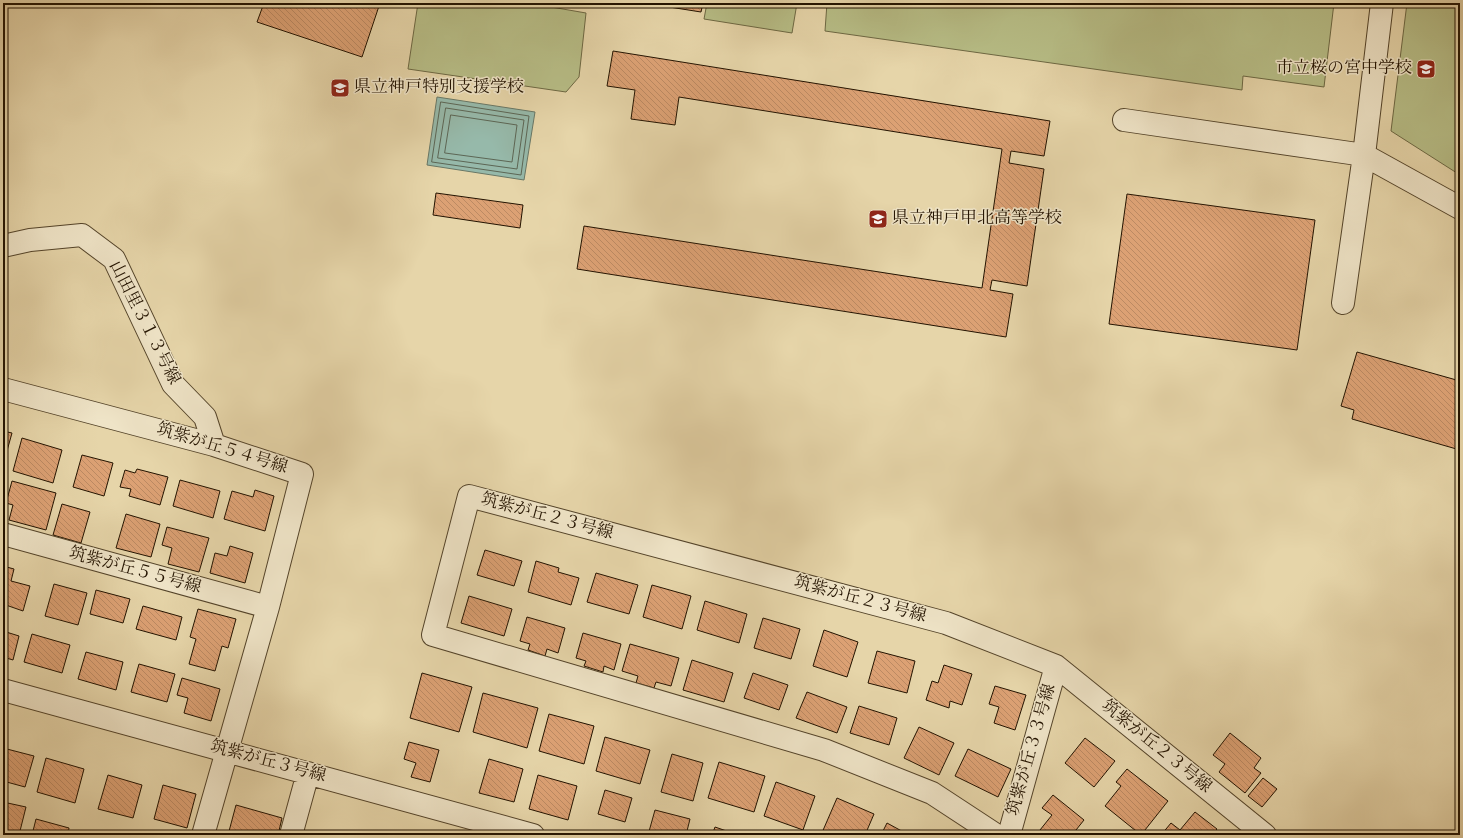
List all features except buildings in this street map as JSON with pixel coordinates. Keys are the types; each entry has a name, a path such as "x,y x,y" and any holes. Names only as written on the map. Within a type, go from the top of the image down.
{"street":[{"path":"1344,303 1364,155 1382,3"},
{"path":"1124,120 1364,155 1460,208"},
{"name":"山田里３１３号線","path":"3,246 30,240 82,235 114,259 173,384 205,418 214,445"},
{"name":"筑紫が丘５４号線","path":"3,389 214,445 302,474 268,607 203,835"},
{"name":"筑紫が丘２３号線","path":"996,835 932,793 824,750 433,635 470,496 946,623 1056,666 1265,835"},
{"name":"筑紫が丘５５号線","path":"3,534 268,607"},
{"name":"筑紫が丘３３号線","path":"1008,835 1056,666"},
{"name":"筑紫が丘３号線","path":"3,690 533,835"},
{"path":"291,835 308,773"}],"green space":[{"path":"418,3 528,3 586,13 579,77 566,92 408,69"},
{"path":"707,3 797,3 792,33 704,19"},
{"path":"827,3 1334,3 1324,87 1243,76 1242,90 825,31"},
{"name":"市立桜の宮中学校","path":"1407,3 1460,3 1460,175 1391,131"}],"water":[{"path":"437,97 535,112 524,180 427,165"}],"place":[{"name":"市立桜の宮中学校","path":"1426,69"},
{"name":"県立神戸特別支援学校","path":"340,88"},
{"name":"県立神戸甲北高等学校","path":"878,219"}]}
